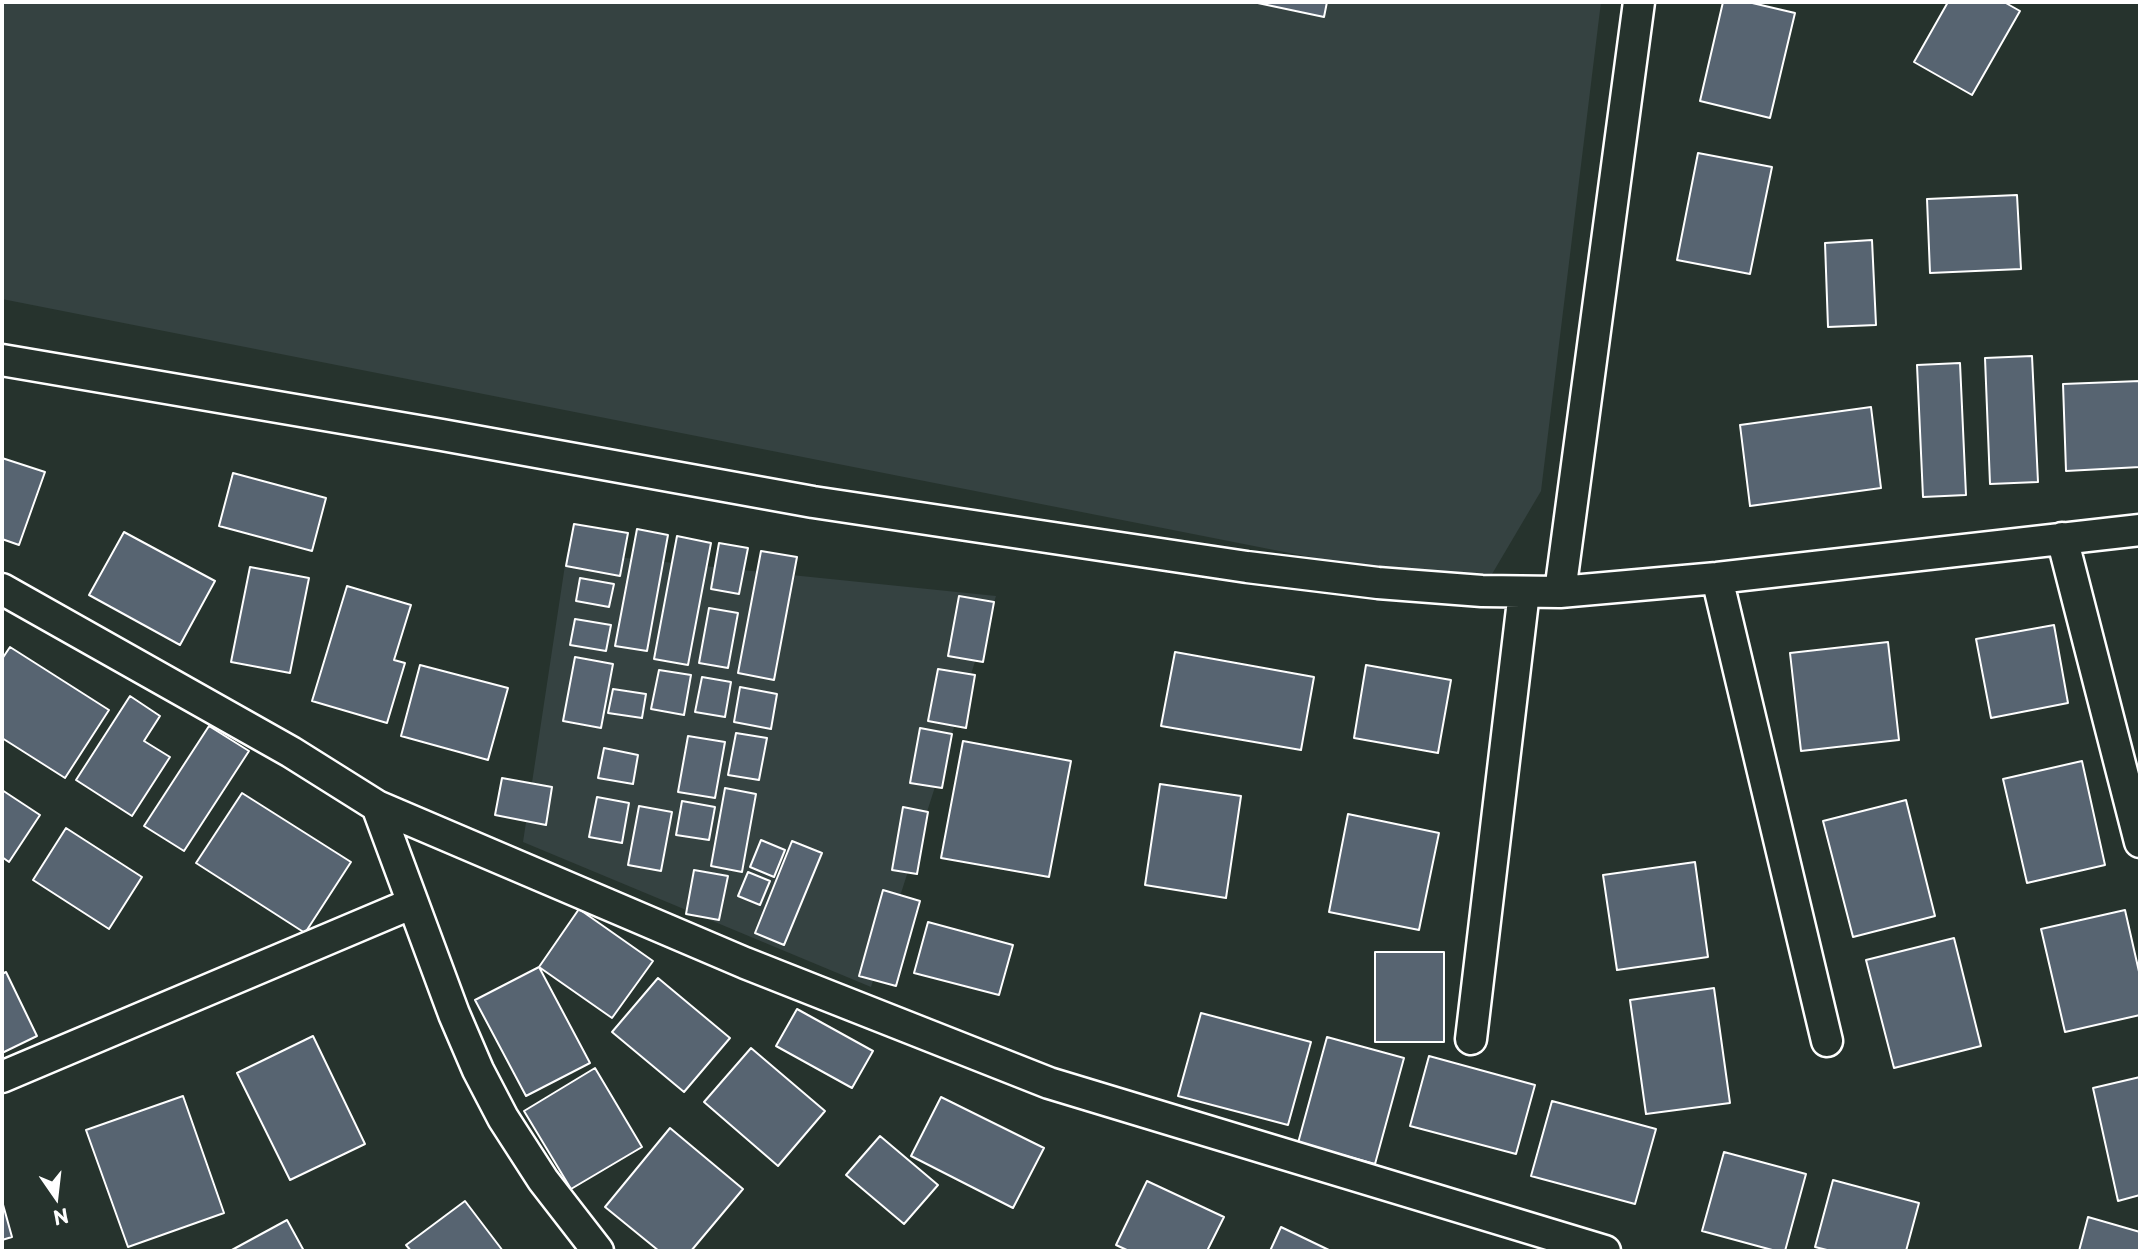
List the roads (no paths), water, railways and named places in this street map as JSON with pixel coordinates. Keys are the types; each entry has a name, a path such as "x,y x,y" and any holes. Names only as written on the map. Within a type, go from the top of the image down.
{"street":[{"path":"1560,592 1639,2"},
{"path":"2,360 827,504 1378,583 1482,591 1560,592 1717,578 2140,530"},
{"path":"2062,538 2140,842"},
{"path":"1717,578 1826,1041"},
{"path":"2,589 291,752 377,806 745,963 1049,1083 1605,1251"},
{"path":"1471,1039 1524,592"},
{"path":"377,806 454,1014 478,1070 503,1118 543,1180 598,1251"},
{"path":"2,1077 413,903"}]}
